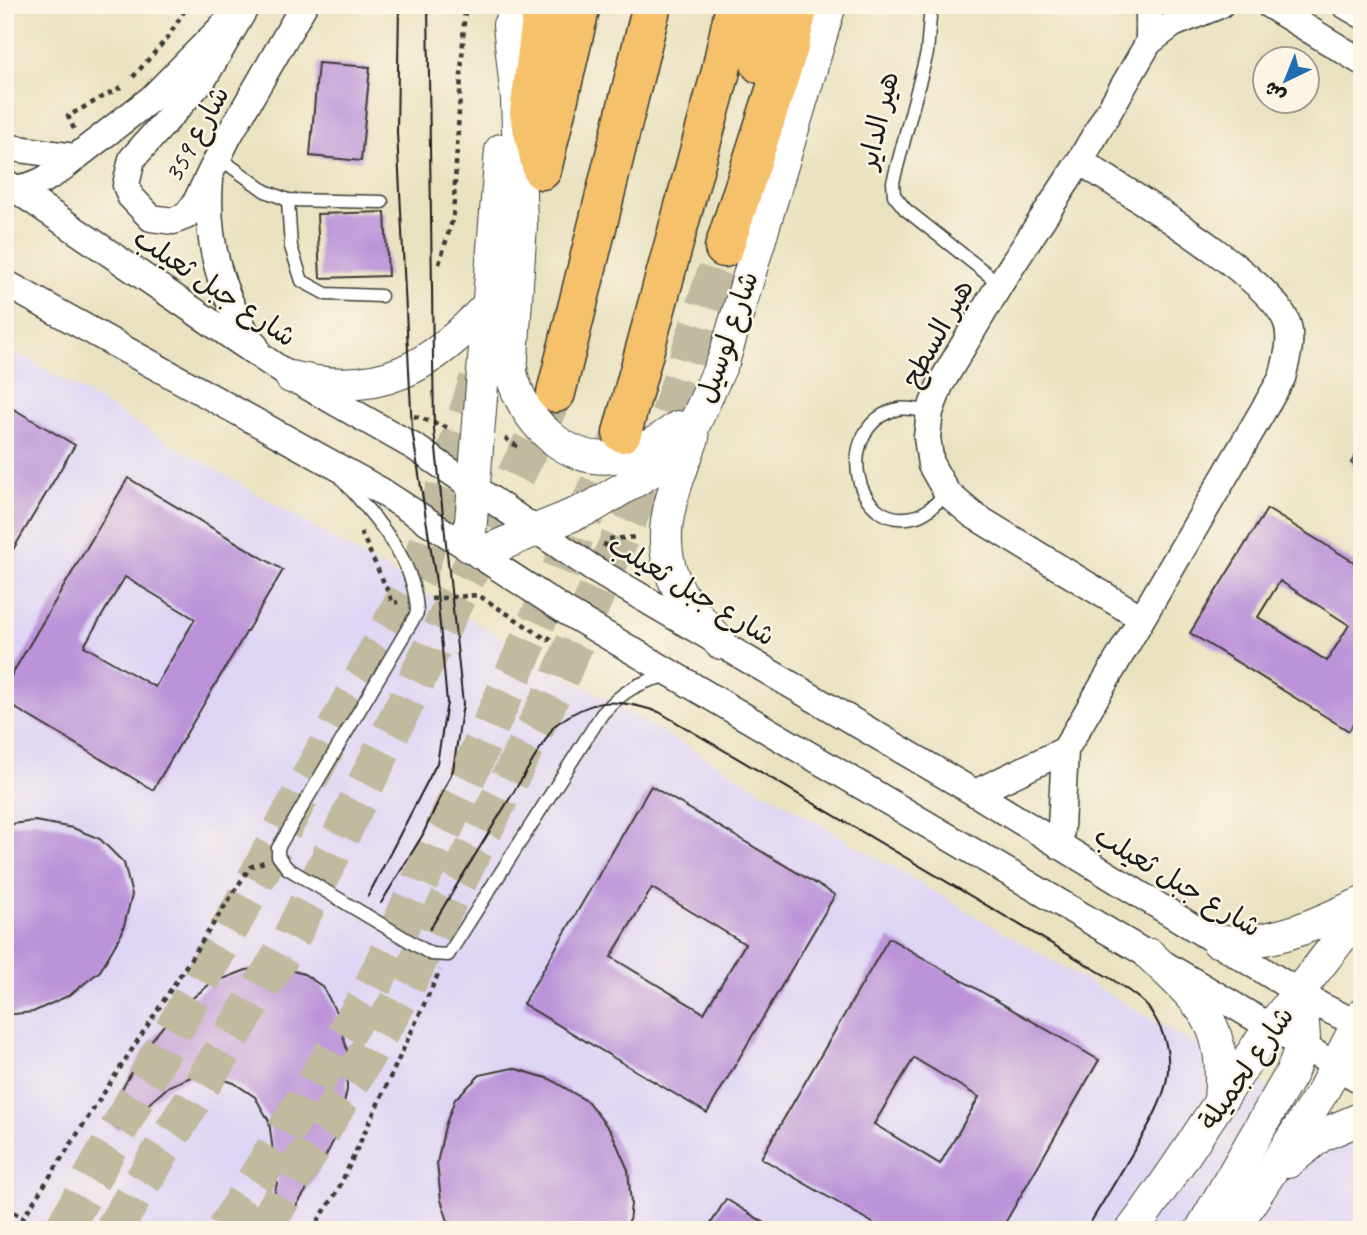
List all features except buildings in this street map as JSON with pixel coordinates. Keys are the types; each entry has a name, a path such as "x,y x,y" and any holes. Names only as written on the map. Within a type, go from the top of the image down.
{"highway":[{"path":"543,5 529,113 542,170 581,5"},
{"path":"556,393 652,5"},
{"path":"622,433 720,75 735,5"},
{"path":"771,5 724,248 789,47 799,5"}],"street":[{"path":"9,186 59,172 152,98 245,5"},
{"name":"شارع 359","path":"245,5 204,78 132,159 126,185 130,196 145,213 162,221 173,221 186,216 190,210 304,5"},
{"name":"شارع لوسيل","path":"475,549 592,507 627,488 687,440 724,359 830,5"},
{"path":"1149,5 1149,42"},
{"path":"1149,42 1172,24 1220,5"},
{"path":"1269,5 1362,62"},
{"path":"1345,5 1362,15"},
{"path":"510,15 517,99 521,225 511,373 517,395 528,415 558,443 586,454 614,458 659,442 704,407"},
{"path":"475,549 474,486 510,15"},
{"name":"هير السطح","path":"1140,617 973,515 947,493 931,465 927,437 930,412 940,385 1000,284 1080,161 1149,42"},
{"path":"5,147 80,155"},
{"path":"1060,846 1065,750 1140,617 1282,378 1289,350 1288,326 1282,312 1242,271 1080,161"},
{"path":"214,163 209,219 218,268 235,315 263,357"},
{"name":"شارع جبل ثعيلب","path":"9,186 291,377 416,448 592,568 975,793 1311,999 1360,1021"},
{"path":"5,270 149,363"},
{"path":"5,283 329,462 475,549 567,612 1349,1074"},
{"path":"291,377 315,383 363,384 409,371 450,345 490,303"},
{"path":"704,407 667,511 664,534 666,558 681,593 720,643"},
{"path":"975,793 1065,750"},
{"path":"1217,941 1234,942 1295,934 1362,903"},
{"name":"شارع لجميلة","path":"1132,1230 1163,1190 1271,1028 1311,999 1327,960 1362,909"},
{"path":"1150,955 1195,998 1209,1018 1218,1037 1221,1055 1220,1101"},
{"path":"1201,1230 1292,1072 1303,1046 1311,999"},
{"path":"1311,999 1349,1074"},
{"path":"1233,1230 1270,1176 1349,1074 1360,1021"},
{"path":"1270,1176 1322,1135 1362,1118"},
{"path":"1149,1230 1163,1190"}],"lane":[{"name":"هير الداير","path":"931,5 927,53 893,182 894,195 905,209 1000,284"},
{"path":"214,163 265,191 288,200 382,202"},
{"path":"288,200 291,247 302,281 326,294 381,296"},
{"path":"930,412 900,408 878,416 860,443 855,468 863,494 880,511 900,518 920,516 947,493"},
{"path":"329,462 405,561 416,600 416,613 278,848 278,856 287,868 431,954 448,954 602,714 621,694 637,684 675,675"}],"path":[{"path":"80,155 68,116 131,80 168,37 188,5"},
{"path":"439,264 453,218 460,44 465,5"},
{"path":"411,414 454,429 498,434 531,455"},
{"path":"592,507 608,539"},
{"path":"369,512 359,529 393,603 478,595 548,640 567,612"},
{"path":"608,539 664,534"},
{"path":"592,568 608,539"},
{"path":"17,1230 250,867 278,856"},
{"path":"312,1230 337,1192 448,954"},
{"path":"5,1207 42,1230"}],"shaded area":[{"path":"5,346 1362,1145 1362,1230 5,1230"}],"tunnel":[{"path":"263,1230 395,1007 557,684 659,447 724,248"},
{"path":"63,1230 236,917 418,574 478,380"},
{"path":"113,1230 288,944 555,395"},
{"path":"225,1230 369,995 622,433"}],"tram line":[{"path":"368,896 437,763 447,703 436,582 412,430 397,132 399,5"},
{"path":"381,903 422,836 453,770 463,704 434,430 428,5"},
{"path":"430,929 554,726 581,710 604,703 629,704 659,712 1113,980 1147,1006 1161,1030 1167,1049 1166,1085 1151,1121 1086,1230"}]}
